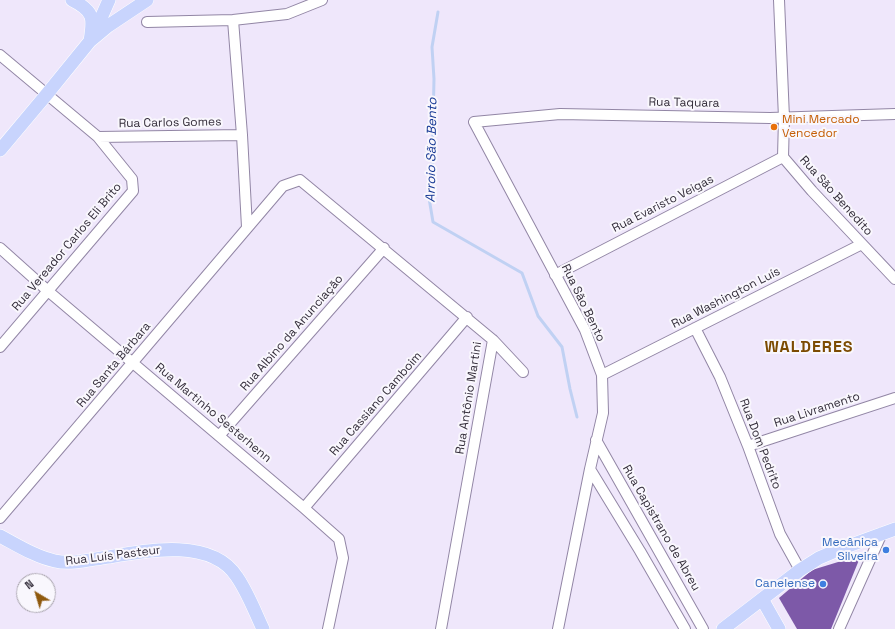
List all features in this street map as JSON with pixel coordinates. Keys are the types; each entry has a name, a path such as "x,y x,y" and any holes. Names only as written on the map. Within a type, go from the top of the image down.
{"main road":[{"path":"72,0 84,6 90,13 93,26 90,41"},
{"path":"90,41 109,0"},
{"path":"0,150 48,94 90,41 108,26 147,0"},
{"path":"723,629 800,570 819,558 895,529"},
{"name":"Rua Luís Pasteur","path":"0,536 27,551 55,561 70,562 143,551 162,550 189,551 204,554 228,566 237,576 262,629"},
{"path":"762,599 779,629"}],"street":[{"path":"147,22 233,20 287,14 322,0"},
{"name":"Rua São Benedito","path":"779,0 784,118 783,157 812,191 895,279"},
{"path":"233,20 242,135 247,228"},
{"path":"0,56 48,94"},
{"name":"Rua Vereador Carlos Eli Brito","path":"0,347 133,191 132,179 98,137 48,94"},
{"name":"Rua Taquara","path":"474,122 560,114 784,118 895,114"},
{"name":"Rua São Bento","path":"474,122 585,330 602,375 603,413 596,440 558,629"},
{"name":"Rua Carlos Gomes","path":"98,137 242,135"},
{"name":"Rua Evaristo Veigas","path":"555,275 783,157"},
{"name":"Rua Antônio Martini","path":"284,186 300,180 494,340 441,629"},
{"name":"Rua Santa Bárbara","path":"0,518 284,186"},
{"name":"Rua Washington Luís","path":"602,375 862,244"},
{"name":"Rua Martinho Sesterhenn","path":"0,248 48,291 304,508 339,540 343,558 328,629"},
{"name":"Rua Albino da Anunciação","path":"219,436 384,248"},
{"name":"Rua Cassiano Camboim","path":"304,508 467,317"},
{"name":"Rua Dom Pedrito","path":"695,328 720,377 748,446 780,534 800,570"},
{"path":"494,340 523,372"},
{"name":"Rua Livramento","path":"748,446 895,398"},
{"name":"Rua Capistrano de Abreu","path":"596,440 703,629"},
{"path":"590,469 640,550 685,629"},
{"path":"839,629 882,533"},
{"path":"640,550 654,542"}],"building":[{"name":"Canelense","path":"861,555 831,629 797,629 779,598 812,570"}],"waterway":[{"name":"Arroio São Bento","path":"438,12 432,47 434,79 432,168 429,198 433,222 522,273 538,316 562,347 577,417"}],"place":[{"name":"Mini Mercado Vencedor","path":"774,127"},
{"name":"Mecânica Silveira","path":"886,550"},
{"name":"Canelense","path":"823,584"}],"district":[{"name":"WALDERES","path":"809,348"}]}
